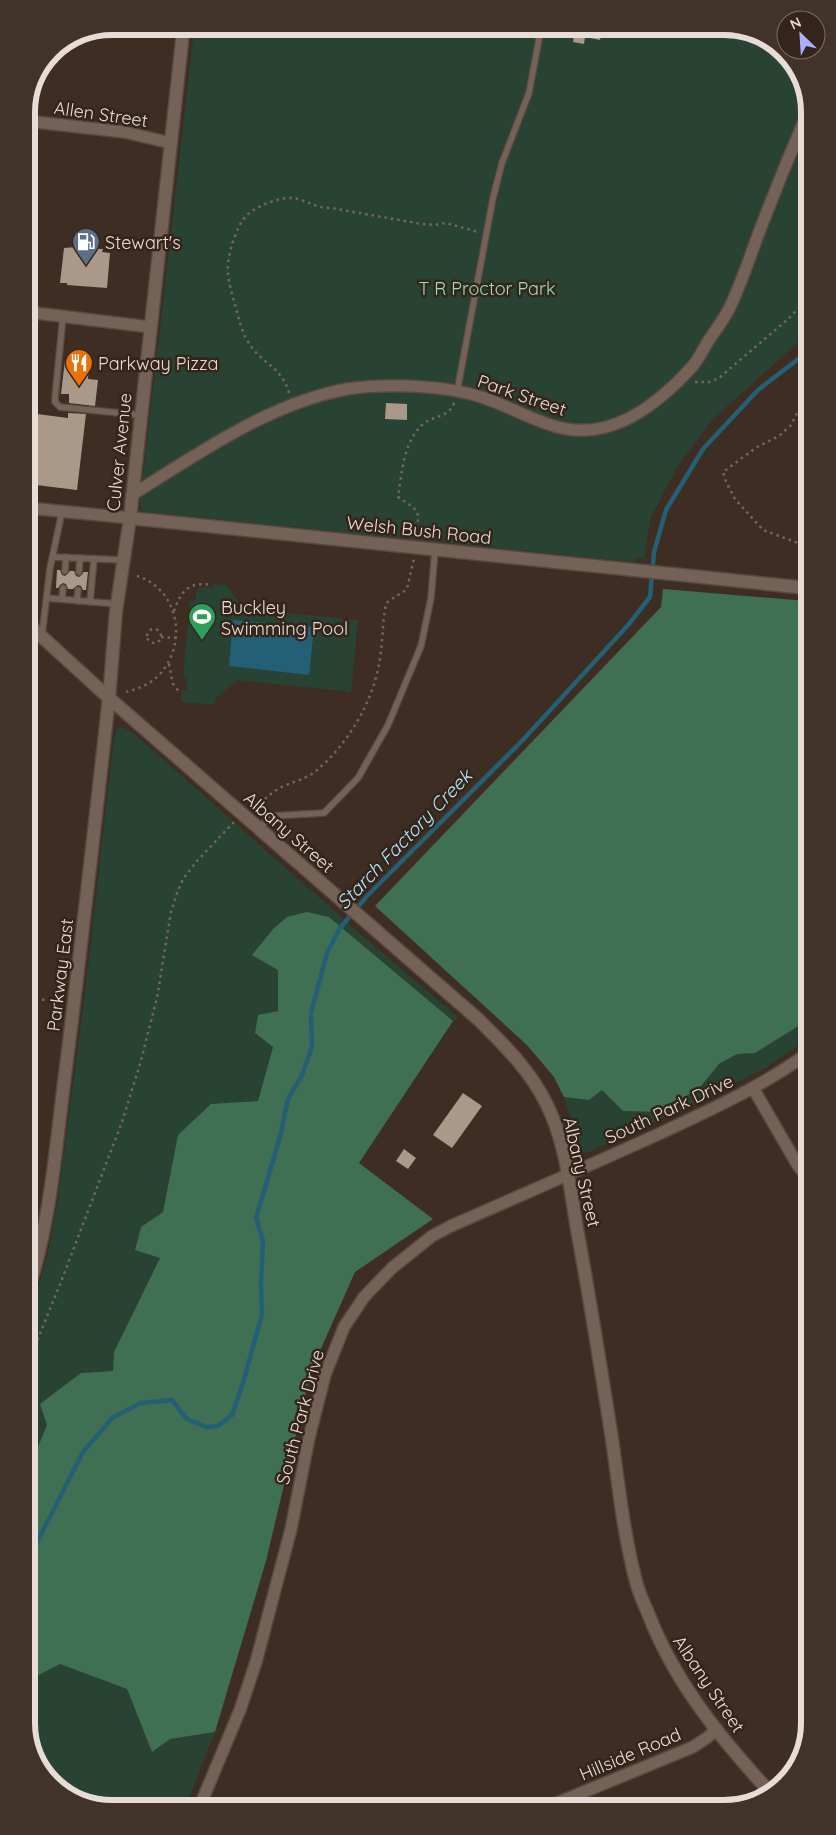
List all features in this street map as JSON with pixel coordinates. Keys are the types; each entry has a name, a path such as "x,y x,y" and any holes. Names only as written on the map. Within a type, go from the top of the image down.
{"street":[{"name":"Culver Avenue","path":"109,698 117,604 130,518 183,35"},
{"name":"Allen Street","path":"35,122 124,132 171,143"},
{"name":"Park Street","path":"132,495 217,442 260,419 315,397 348,389 387,386 435,388 457,392 482,397 554,426 579,432 602,429 628,419 653,404 691,368 728,310 801,129"},
{"path":"35,313 150,327"},
{"name":"Welsh Bush Road","path":"35,509 801,587"},
{"name":"Albany Street","path":"35,630 109,698 479,1020 516,1057 531,1076 548,1106 561,1143 594,1318 626,1532 638,1587 658,1638 674,1670 742,1761 766,1787"},
{"name":"Parkway East","path":"35,1246 50,1188 85,918 109,698"},
{"name":"South Park Drive","path":"202,1800 240,1710 256,1662 291,1529 309,1438 325,1375 344,1327 364,1297 386,1274 432,1236 567,1174 605,1159 753,1088 801,1058"},
{"path":"753,1088 801,1168"},
{"name":"Hillside Road","path":"566,1800 693,1747 717,1729"}],"lane":[{"path":"457,392 493,198 502,163 529,93 540,35"},
{"path":"63,316 55,398 57,404 60,407 140,415"},
{"path":"42,637 46,598 62,512"},
{"path":"259,828 271,816 324,813 358,778 388,724 421,646 431,598 436,550"},
{"path":"53,557 124,560"},
{"path":"65,571 66,557"},
{"path":"80,558 80,572"},
{"path":"90,602 94,559"},
{"path":"62,600 63,588"},
{"path":"77,601 78,590"},
{"path":"46,598 117,604"}],"path":[{"path":"293,406 286,382 279,372 254,352 247,340 241,327 227,273 232,242 248,214 273,201 301,198 324,208 349,210 422,224 446,223 464,229 487,233"},
{"path":"675,383 710,382 719,378 801,306"},
{"path":"415,540 419,515 415,507 398,497 409,441 423,424 448,413 452,409 457,392"},
{"path":"801,406 792,425 780,436 757,447 723,472 735,499 763,530 801,544"},
{"path":"257,811 258,806 278,788 315,772 331,756 353,727 366,705 379,665 386,604 389,600 408,589 414,557"},
{"path":"126,692 152,681 160,674 168,662 176,645 177,638 173,613 168,601 152,583 137,576"},
{"path":"173,613 177,601 185,590 197,584 212,586"},
{"path":"154,628 160,632 161,637 158,641 152,643 146,636 148,631 154,628"},
{"path":"161,637 177,638"},
{"path":"168,662 173,684 180,693"},
{"path":"35,1346 122,1122 140,1064 157,998 171,912 176,893 183,879 197,861 234,822"},
{"path":"35,999 61,1002"}],"green space":[{"name":"T R Proctor Park","path":"194,35 729,35 763,45 776,56 776,60 781,60 788,69 797,87 801,112 801,340 713,419 679,464 651,516 644,559 635,558 634,562 146,512 142,510 140,502"},
{"path":"213,584 226,585 245,609 358,620 351,692 237,680 215,699 214,705 181,702 182,690 187,690 187,678 183,677 190,601 195,601 196,591 201,587 213,589"},
{"path":"663,589 801,600 801,1024 755,1053 737,1054 719,1064 701,1086 663,1112 623,1111 602,1090 589,1100 564,1097 554,1077 527,1045 375,906 661,607"},
{"path":"121,727 131,731 358,932 459,1018 453,1021 329,917 253,955 278,970 278,1011 258,1016 255,1033 273,1046 258,1101 211,1105 178,1135 163,1212 141,1227 135,1249 160,1258 114,1352 113,1371 81,1373 47,1425 35,1454 35,1299 48,1253 57,1205 86,985 114,736"},
{"path":"307,912 329,917 453,1021 359,1163 433,1219 355,1272 311,1371 266,1561 215,1732 170,1739 152,1752 127,1689 60,1664 35,1677 35,1454 47,1425 40,1404 81,1373 113,1371 114,1352 160,1258 135,1250 141,1227 163,1212 178,1135 211,1104 258,1101 273,1047 255,1033 258,1015 278,1011 278,970 252,955 274,928 287,917"},
{"path":"801,1024 801,1044 767,1067 587,1153 581,1152 564,1097 589,1100 602,1090 623,1111 701,1086 719,1064 737,1054 755,1053"},
{"path":"60,1664 127,1689 152,1752 170,1739 215,1732 188,1800 97,1799 78,1792 57,1778 45,1762 36,1738 35,1677"}],"water":[{"path":"233,620 314,627 309,675 229,666"}],"building":[{"path":"569,35 601,35 600,40 585,37 584,44 573,42 574,36"},
{"path":"78,243 99,245 98,249 103,249 102,252 110,253 107,288 60,283 64,248 77,247"},
{"name":"Parkway Pizza","path":"65,360 89,363 88,379 98,380 95,406 69,403 69,394 61,394"},
{"path":"386,403 407,404 407,420 385,419"},
{"path":"68,413 86,414 77,490 35,485 35,429 37,414 68,418"},
{"path":"57,570 60,570 62,575 65,576 70,571 74,571 76,576 79,577 84,572 88,572 86,590 83,590 78,585 73,589 68,589 66,584 63,583 56,588"},
{"path":"463,1093 482,1106 452,1148 433,1135"},
{"path":"404,1149 416,1158 408,1169 396,1161"}],"waterway":[{"name":"Starch Factory Creek","path":"35,1546 83,1452 113,1417 141,1403 172,1400 187,1419 206,1427 218,1426 232,1415 262,1314 263,1241 256,1218 280,1137 288,1099 302,1075 312,1047 311,1013 327,953 340,928 367,896 521,742 629,624 650,597 654,552 666,510 703,449 758,390 801,357"}],"place":[{"name":"Stewart's","path":"86,266"},
{"name":"Parkway Pizza","path":"79,387"},
{"name":"Buckley Swimming Pool","path":"202,641"}]}
